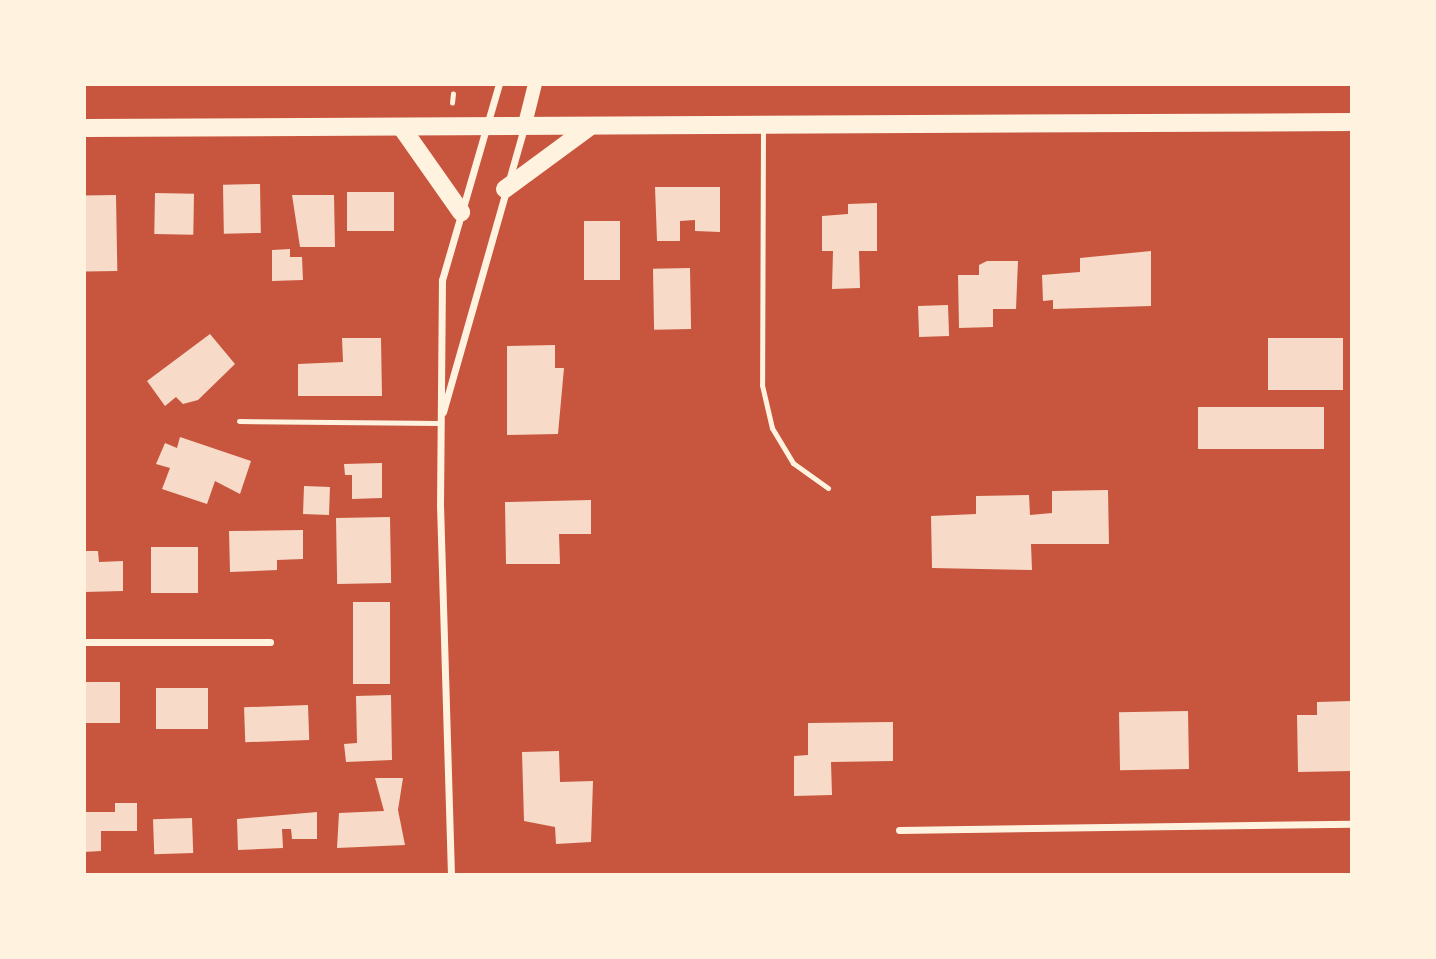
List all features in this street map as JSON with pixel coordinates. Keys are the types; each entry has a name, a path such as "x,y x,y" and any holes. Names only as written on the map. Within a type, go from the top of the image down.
{"main road":[{"path":"524,128 536,84"},
{"path":"84,128 763,128 1352,122"},
{"path":"402,128 461,212"},
{"path":"505,189 589,128"}],"street":[{"path":"451,875 440,423 442,280 499,84"},
{"path":"440,423 524,128"},
{"path":"84,642 270,642"},
{"path":"899,830 1352,824"}],"lane":[{"path":"763,128 762,385 772,428 793,463 828,488"},
{"path":"239,421 440,423"}],"path":[{"path":"452,103 453,94"}],"building":[{"path":"260,184 261,233 224,234 223,185"},
{"path":"655,187 720,187 720,232 695,231 695,220 680,221 680,241 657,241"},
{"path":"347,192 394,192 394,231 347,231"},
{"path":"155,193 194,194 193,235 154,234"},
{"path":"116,195 117,271 85,272 84,196"},
{"path":"292,195 334,195 335,247 300,247"},
{"path":"877,203 877,251 859,251 860,288 832,289 833,251 822,251 822,216 848,214 848,204"},
{"path":"584,221 620,221 620,280 584,280"},
{"path":"290,249 290,257 302,257 303,280 272,281 272,250"},
{"path":"1151,251 1151,306 1053,309 1053,300 1043,301 1042,275 1080,272 1080,258"},
{"path":"987,261 1018,261 1016,309 993,309 993,327 959,328 958,275 979,275 979,265"},
{"path":"690,268 691,329 654,330 653,269"},
{"path":"948,305 949,336 919,337 918,306"},
{"path":"210,334 235,364 198,400 183,404 176,397 165,406 147,381"},
{"path":"342,338 381,338 382,396 298,396 298,364 343,362"},
{"path":"1268,338 1343,338 1343,390 1268,390"},
{"path":"555,345 555,368 564,368 558,434 507,435 507,346"},
{"path":"1198,407 1324,407 1324,449 1198,449"},
{"path":"180,437 251,461 240,494 215,481 207,504 162,489 170,468 156,464 165,443 177,448"},
{"path":"382,463 382,498 352,499 352,475 345,475 344,464"},
{"path":"304,486 330,487 329,515 303,514"},
{"path":"1108,490 1109,544 1031,544 1032,570 932,568 931,516 976,514 976,496 1029,495 1030,515 1052,513 1052,491"},
{"path":"591,500 591,534 559,534 560,564 506,564 505,502"},
{"path":"390,517 391,583 337,584 336,518"},
{"path":"303,530 303,559 277,560 277,570 230,572 229,531"},
{"path":"151,547 198,547 198,593 151,593"},
{"path":"84,551 98,551 99,562 123,561 123,591 84,592"},
{"path":"353,602 390,602 390,684 353,684"},
{"path":"84,682 120,682 120,723 84,723"},
{"path":"156,688 208,688 208,729 156,729"},
{"path":"391,695 392,760 346,762 344,744 357,743 356,696"},
{"path":"1352,701 1352,771 1298,772 1297,715 1317,715 1317,702"},
{"path":"308,705 309,740 245,742 244,707"},
{"path":"1188,711 1189,769 1120,770 1119,712"},
{"path":"893,722 893,761 831,762 832,795 794,796 794,756 808,755 808,723"},
{"path":"559,751 560,782 593,781 591,842 556,844 555,827 524,821 522,752"},
{"path":"375,778 403,778 398,810 405,845 337,848 339,813 384,811"},
{"path":"115,803 137,803 137,831 101,831 101,851 84,852 84,812 115,812"},
{"path":"317,812 317,839 292,839 291,829 282,829 283,848 238,850 237,819"},
{"path":"192,818 193,853 154,854 153,819"}]}
